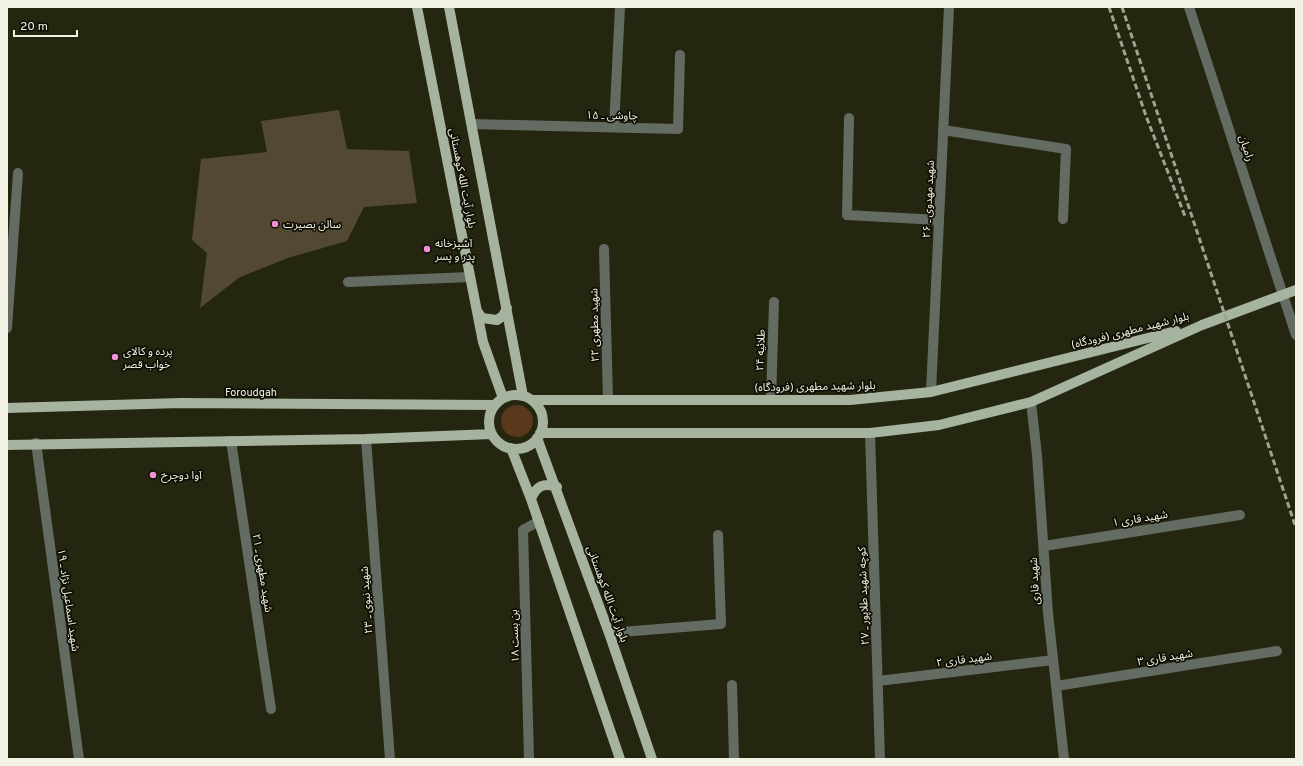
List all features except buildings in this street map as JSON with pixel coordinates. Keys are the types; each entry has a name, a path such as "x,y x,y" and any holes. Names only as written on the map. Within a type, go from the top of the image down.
{"main road":[{"name":"بلوار آیت الله کوهستانی","path":"417,7 483,342 503,398"},
{"name":"بلوار آیت الله کوهستانی","path":"449,7 507,308 528,398"},
{"path":"1202,325 1296,290"},
{"path":"477,311 482,318 497,320 503,316 507,308"},
{"name":"بلوار شهید مطهری (فرودگاه)","path":"528,398 850,400 931,392 1202,325"},
{"name":"بلوار شهید مطهری (فرودگاه)","path":"539,436 870,433 939,425 1031,402 1202,325"},
{"path":"517,395 528,398 538,406 542,415 543,424 539,436 526,447 511,448 496,441 492,434 489,420 494,405 503,398 517,395"},
{"name":"Foroudgah","path":"7,408 182,403 494,405"},
{"path":"7,445 36,443 366,439 492,434"},
{"name":"بلوار آیت الله کوهستانی","path":"539,436 652,759"},
{"path":"511,448 531,499 620,759"},
{"path":"531,499 534,491 540,486 548,484 557,487"}],"street":[{"path":"614,127 620,7"},
{"name":"شهید مهدوی ـ ۲۶","path":"931,392 948,7"},
{"name":"رامیان","path":"1189,7 1282,296 1296,335"},
{"name":"چاوشی ـ ۱۵","path":"472,124 678,129 680,56"},
{"path":"849,118 847,215 939,220"},
{"path":"943,130 1066,149 1063,219"},
{"path":"7,328 18,173"},
{"name":"شهید مطهری ۲۲","path":"604,249 608,399"},
{"path":"348,282 470,277"},
{"name":"طلائیه ۲۴","path":"771,400 774,302"},
{"name":"شهید قاری","path":"1031,402 1037,455 1048,613 1064,759"},
{"name":"کوچه شهید طلاپور ـ ۲۷","path":"870,433 880,759"},
{"name":"شهید نبوی ـ ۲۳","path":"366,439 390,759"},
{"name":"شهید مطهری ـ ۲۱","path":"231,441 271,709"},
{"name":"شهید اسماعیل نژاد ـ ۱۹","path":"36,443 78,759"},
{"name":"شهید قاری ۱","path":"1044,546 1240,514"},
{"name":"بن بست ۱۸","path":"529,759 523,530 539,522"},
{"path":"609,633 721,624 718,535"},
{"name":"شهید قاری ۳","path":"1056,686 1277,651"},
{"name":"شهید قاری ۲","path":"878,681 1053,660"},
{"path":"732,685 734,759"}],"shaded area":[{"path":"520,405 526,407 531,412 533,421 531,430 526,435 514,437 508,435 503,430 501,418 503,412 508,407"}],"railway":[{"path":"1109,7 1146,116 1185,216"},
{"path":"1122,7 1296,528"}],"place":[{"name":"سالن بصیرت","path":"275,224"},
{"name":"آشپزخانه پدر و پسر","path":"427,249"},
{"name":"پرده و کالای خواب قصر","path":"115,357"},
{"name":"آوا دوچرخ","path":"153,475"}]}
